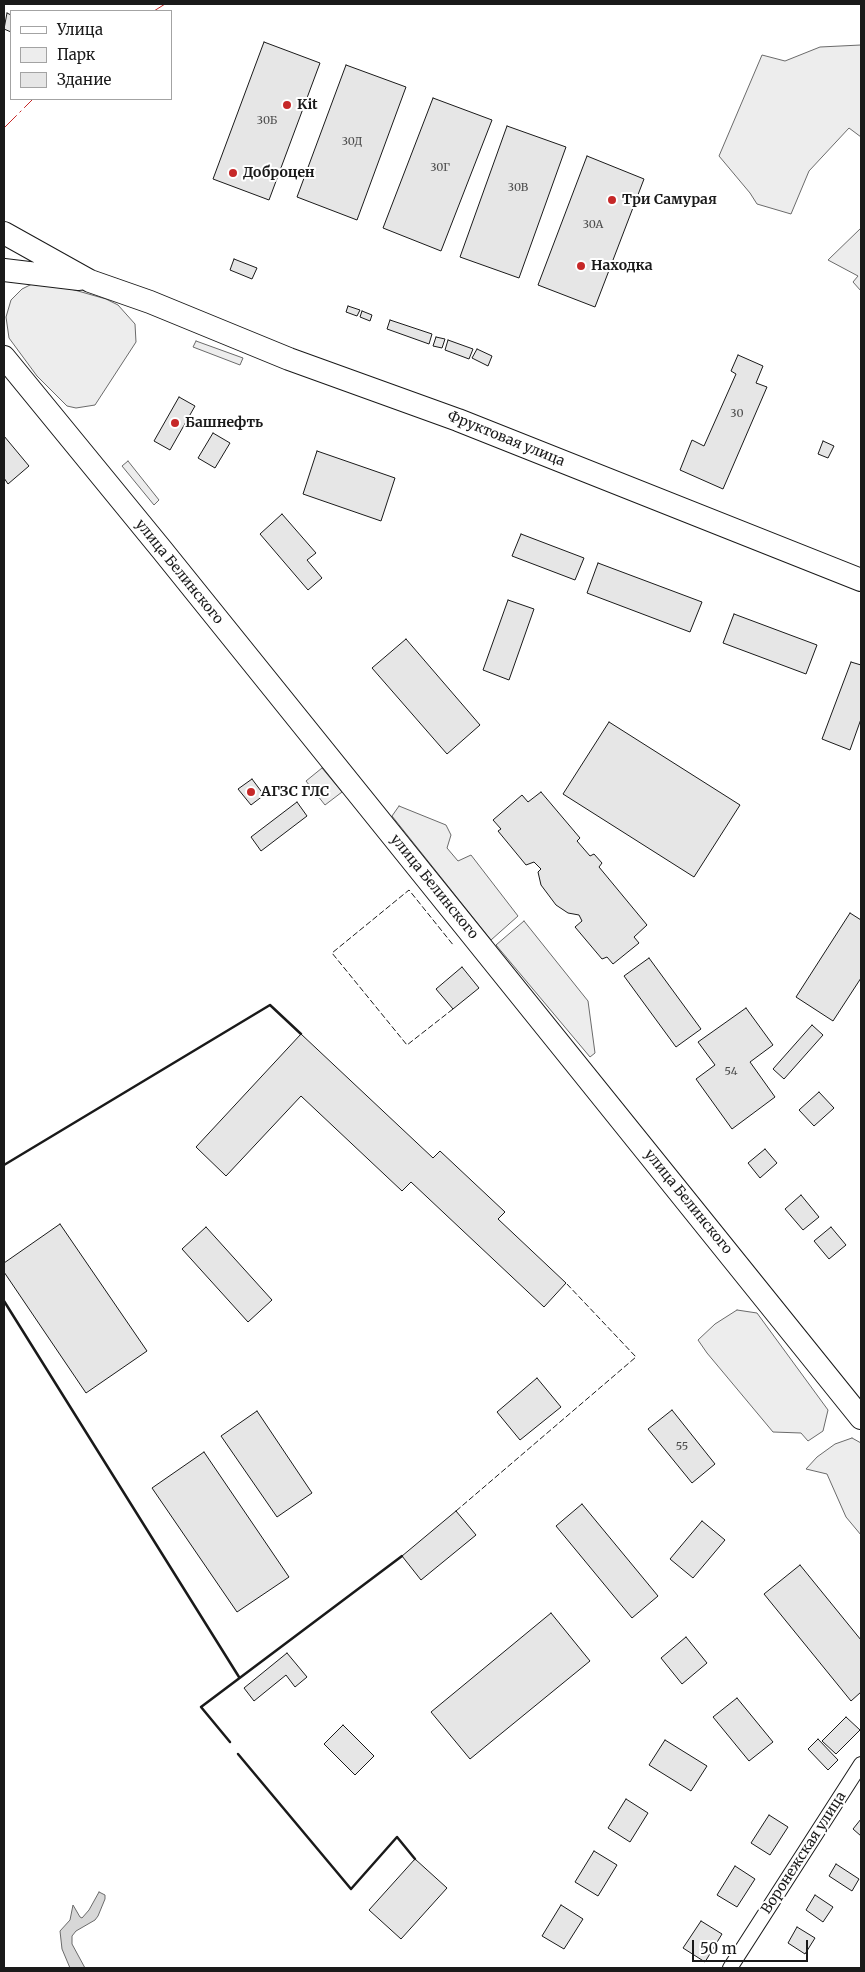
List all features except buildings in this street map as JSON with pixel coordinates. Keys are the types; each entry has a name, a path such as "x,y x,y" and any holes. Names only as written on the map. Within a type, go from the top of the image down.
{"main road":[{"path":"4,233 90,281"},
{"path":"4,270 90,281"},
{"path":"4,290 22,276 34,274"},
{"name":"Фруктовая улица","path":"90,281 150,302 289,359 458,420 861,580"},
{"name":"улица Белинского","path":"4,358 168,557 861,1418"}],"street":[{"name":"Воронежская улица","path":"730,1968 861,1764"}],"green space":[{"path":"861,45 861,137 849,128 809,171 791,214 757,204 719,156 762,55 785,61 820,47"},
{"path":"861,228 861,291 853,282 858,276 828,260"},
{"path":"34,283 71,289 106,299 118,305 135,324 136,342 95,405 76,408 67,406 37,376 9,338 6,317 11,300 22,289"},
{"path":"196,341 243,358 240,365 193,347"},
{"path":"128,461 159,500 154,505 122,466"},
{"path":"322,768 342,792 325,805 306,781"},
{"path":"399,806 446,825 451,835 447,848 458,861 471,855 518,916 491,940 392,816"},
{"path":"524,921 588,1001 595,1053 590,1057 496,945"},
{"path":"737,1310 757,1313 828,1410 823,1431 808,1441 801,1433 773,1432 698,1340 715,1324"},
{"path":"852,1438 861,1443 861,1535 846,1517 827,1474 806,1469 817,1457 835,1444"}],"shaded area":[{"path":"99,1892 105,1895 105,1899 98,1916 95,1920 76,1931 72,1936 72,1944 85,1968 70,1968 62,1949 60,1931 70,1920 73,1905 82,1918"}],"fence":[{"path":"453,1009 407,1045 332,953 409,890 454,946"},
{"path":"456,1511 636,1357 566,1283"}],"wall":[{"path":"4,1165 270,1005 301,1034"},
{"path":"4,1301 239,1677"},
{"path":"230,1742 201,1707 402,1556"},
{"path":"238,1754 351,1889 397,1837 415,1859"}],"power":[{"path":"156,10 165,4"},
{"path":"4,128 32,100"}],"place":[{"name":"Kit","path":"287,105"},
{"name":"Доброцен","path":"233,173"},
{"name":"Три Самурая","path":"612,200"},
{"name":"Находка","path":"581,266"},
{"name":"Башнефть","path":"175,423"},
{"name":"АГЗС ГЛС","path":"251,792"}]}
